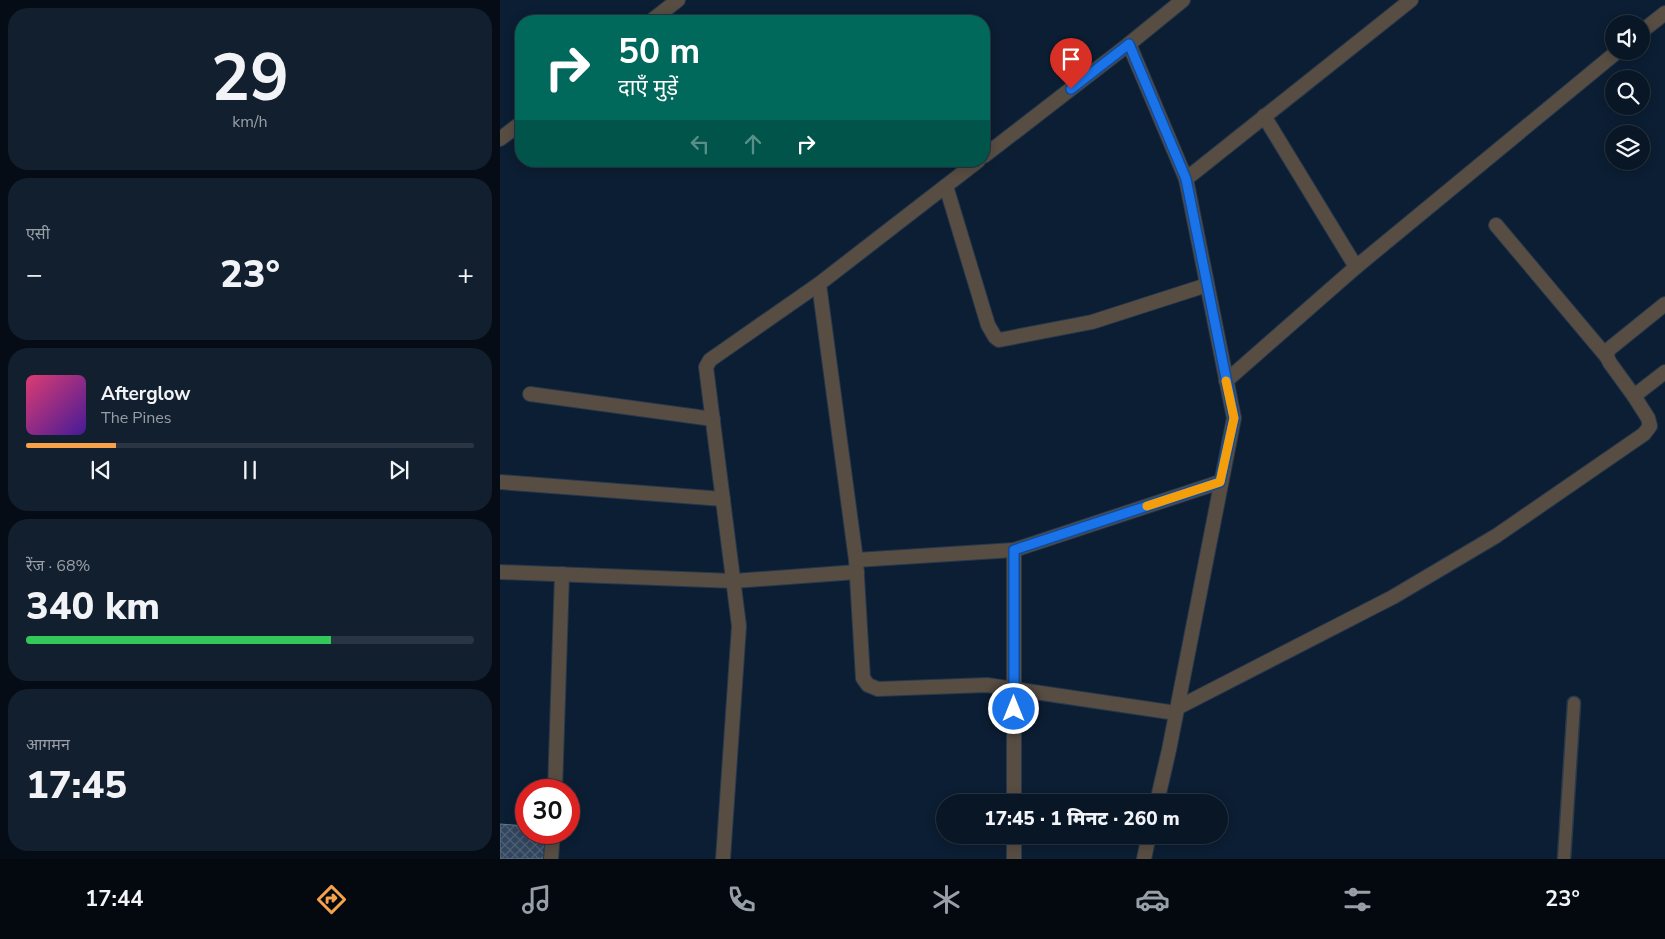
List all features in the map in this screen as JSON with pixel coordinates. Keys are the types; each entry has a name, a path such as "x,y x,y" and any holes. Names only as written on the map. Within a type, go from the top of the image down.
{"street":[{"path":"659,15 678,0"},
{"path":"990,151 1183,0"},
{"path":"1186,179 1411,0"},
{"path":"1650,25 1665,13"},
{"path":"1129,44 1186,179 1234,418 1159,794"},
{"path":"1226,381 1356,267 1607,60"},
{"path":"1264,116 1356,267"},
{"path":"500,139 515,128"},
{"path":"723,859 739,626 706,367 710,360 819,284 970,167"},
{"path":"946,186 988,325 994,337 999,340 1092,322 1207,285"},
{"path":"819,284 856,566 863,678 868,686 878,689 976,685 1177,710 1392,596 1496,536 1644,434 1650,426 1648,418 1607,357 1496,226"},
{"path":"1607,357 1608,350 1665,304"},
{"path":"1634,396 1665,372"},
{"path":"530,394 713,419"},
{"path":"500,482 723,499"},
{"path":"500,572 734,580 1014,550 1220,482"},
{"path":"1014,550 1014,794"},
{"path":"555,779 562,574"},
{"path":"551,859 552,844"},
{"path":"1014,844 1014,859"},
{"path":"1144,859 1147,844"}],"lane":[{"path":"1564,859 1574,703"}],"building":[{"path":"500,824 515,825 515,844 548,844 547,859 500,859"}],"slow traffic":[{"path":"1147,506 1220,482 1234,418 1226,381"}],"route":[{"path":"1014,709 1014,550 1220,482 1234,418 1186,179 1129,44 1071,89"}]}
